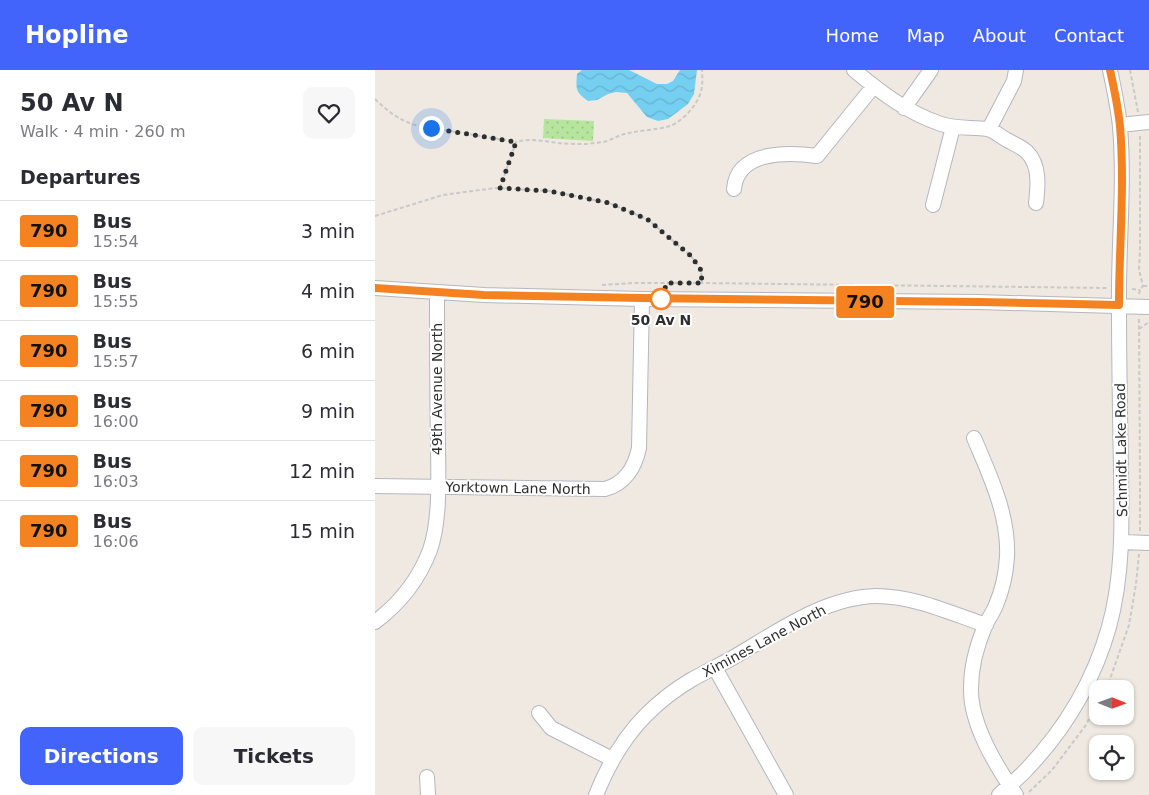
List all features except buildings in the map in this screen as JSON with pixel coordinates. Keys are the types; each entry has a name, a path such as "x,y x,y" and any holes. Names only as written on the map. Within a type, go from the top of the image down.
{"street":[{"path":"854,70 873,87 904,108 943,125 989,130 1026,151 1034,161 1037,182 1036,204"},
{"path":"904,108 931,70"},
{"path":"989,130 1014,81 1016,70"},
{"name":"Schmidt Lake Road","path":"1008,792 1053,739 1076,705 1095,668 1109,627 1117,587 1122,542 1119,288 1122,195 1120,125 1110,70"},
{"path":"734,189 734,183 738,175 744,167 755,160 779,155 799,154 817,156 873,87"},
{"path":"1120,125 1145,122"},
{"path":"933,205 953,127"},
{"path":"375,288 437,292 642,298 987,302 1143,306"},
{"name":"49th Avenue North","path":"375,622 397,603 421,569 430,550 434,529 438,487 437,292"},
{"name":"Yorktown Lane North","path":"375,486 605,489 620,482 629,473 636,461 639,448 642,298"},
{"path":"974,438 995,489 1002,513 1007,536 1007,559 996,607 985,625 978,647 973,667 971,689 974,711 981,733 1008,792"},
{"path":"1122,542 1144,543"},
{"name":"Ximines Lane North","path":"596,795 612,758 626,737 667,696 691,680 829,605 852,599 876,596 899,598 922,603 985,625"},
{"path":"715,668 786,795"},
{"path":"539,713 551,728 612,758"},
{"path":"427,777 429,795"}],"path":[{"path":"375,99 393,115 415,125 516,142 536,140 560,143 606,142 626,133 663,128 673,125 680,120 695,105 701,95 703,86 701,70"},
{"path":"1130,70 1145,122 1139,158 1139,270 1143,286"},
{"path":"500,188 516,142"},
{"path":"375,216 443,195 495,188 549,191 609,203 647,219 691,256 701,270 702,283"},
{"path":"603,285 702,283 1119,288 1140,290"},
{"path":"1143,286 1149,286"},
{"path":"1110,680 1129,625 1144,543 1140,482 1139,329 1143,306 1140,290 1143,286"},
{"path":"1139,329 1149,322"},
{"path":"1025,795 1052,770 1089,718"}],"green space":[{"path":"544,119 594,121 593,141 543,138"}],"water":[{"path":"582,70 629,70 657,84 667,84 673,81 680,70 697,70 694,94 688,104 668,119 658,121 647,117 627,93 616,92 597,100 588,101 581,95 577,86 577,74"}],"bus line":[{"name":"790","path":"375,288 484,295 1119,305 1122,195 1120,125 1110,70"}],"place":[{"name":"50 Av N","path":"661,299"}],"route":[{"path":"431,128 516,142 500,188 549,191 609,203 647,219 691,256 701,270 702,283 667,283 661,299"}]}
